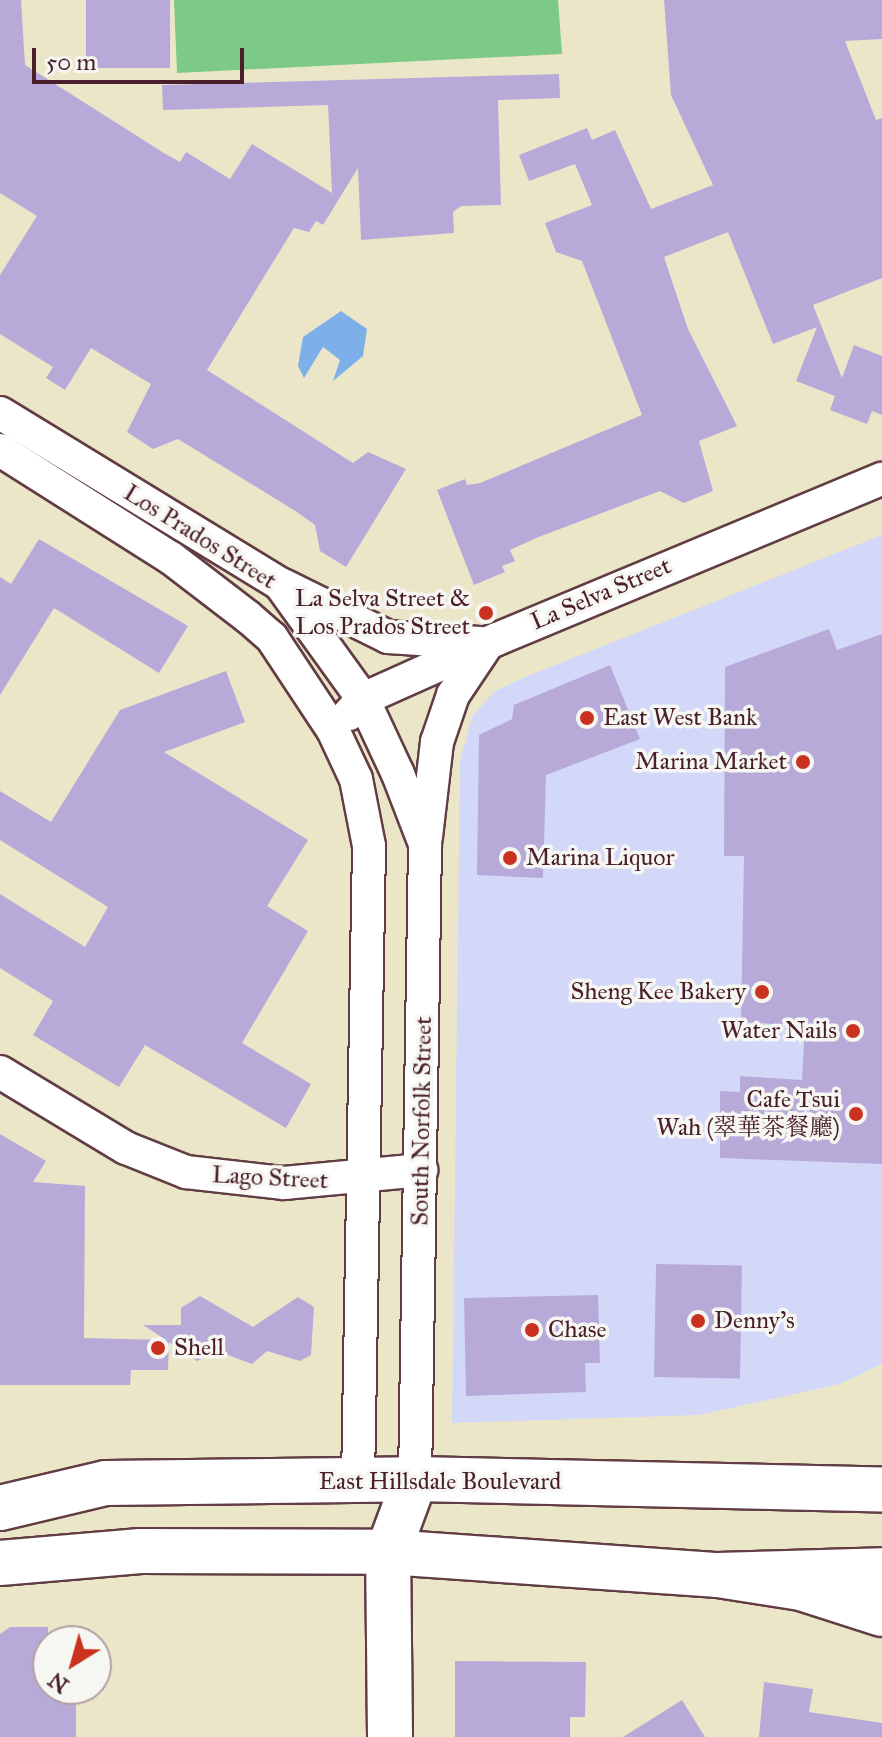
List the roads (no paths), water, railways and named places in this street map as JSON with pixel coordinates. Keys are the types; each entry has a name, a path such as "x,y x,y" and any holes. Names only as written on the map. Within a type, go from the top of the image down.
{"main road":[{"name":"East Hillsdale Boulevard","path":"0,1508 106,1483 415,1479 882,1490"},
{"name":"South Norfolk Street","path":"390,1737 388,1552 415,1479"},
{"name":"South Norfolk Street","path":"358,1481 388,1552"},
{"path":"0,1563 140,1551 388,1552 718,1575 801,1588 882,1614"},
{"path":"718,1575 882,1570"}],"street":[{"name":"Los Prados Street","path":"0,413 280,584 363,699"},
{"name":"Los Prados Street","path":"0,450 171,558 248,617 272,638 333,730"},
{"name":"La Selva Street","path":"333,730 363,699 488,643 882,479"},
{"path":"280,584 388,637 488,643"},
{"path":"425,844 437,742 453,695 488,643"},
{"name":"South Norfolk Street","path":"363,699 425,844 415,1479"},
{"name":"South Norfolk Street","path":"333,730 356,779 369,846 359,1181 358,1481"},
{"name":"Lago Street","path":"0,1072 126,1148 186,1172 284,1183 359,1181 421,1170"}],"water":[{"path":"341,311 367,329 363,356 333,381 340,360 323,347 304,378 298,366 303,337"}],"place":[{"name":"La Selva Street & Los Prados Street","path":"486,613"},
{"name":"East West Bank","path":"587,718"},
{"name":"Marina Market","path":"803,762"},
{"name":"Marina Liquor","path":"510,858"},
{"name":"Sheng Kee Bakery","path":"762,992"},
{"name":"Water Nails","path":"853,1031"},
{"name":"Cafe Tsui Wah (翠華茶餐廳)","path":"856,1114"},
{"name":"Denny's","path":"698,1321"},
{"name":"Chase","path":"532,1330"},
{"name":"Shell","path":"158,1348"}]}
